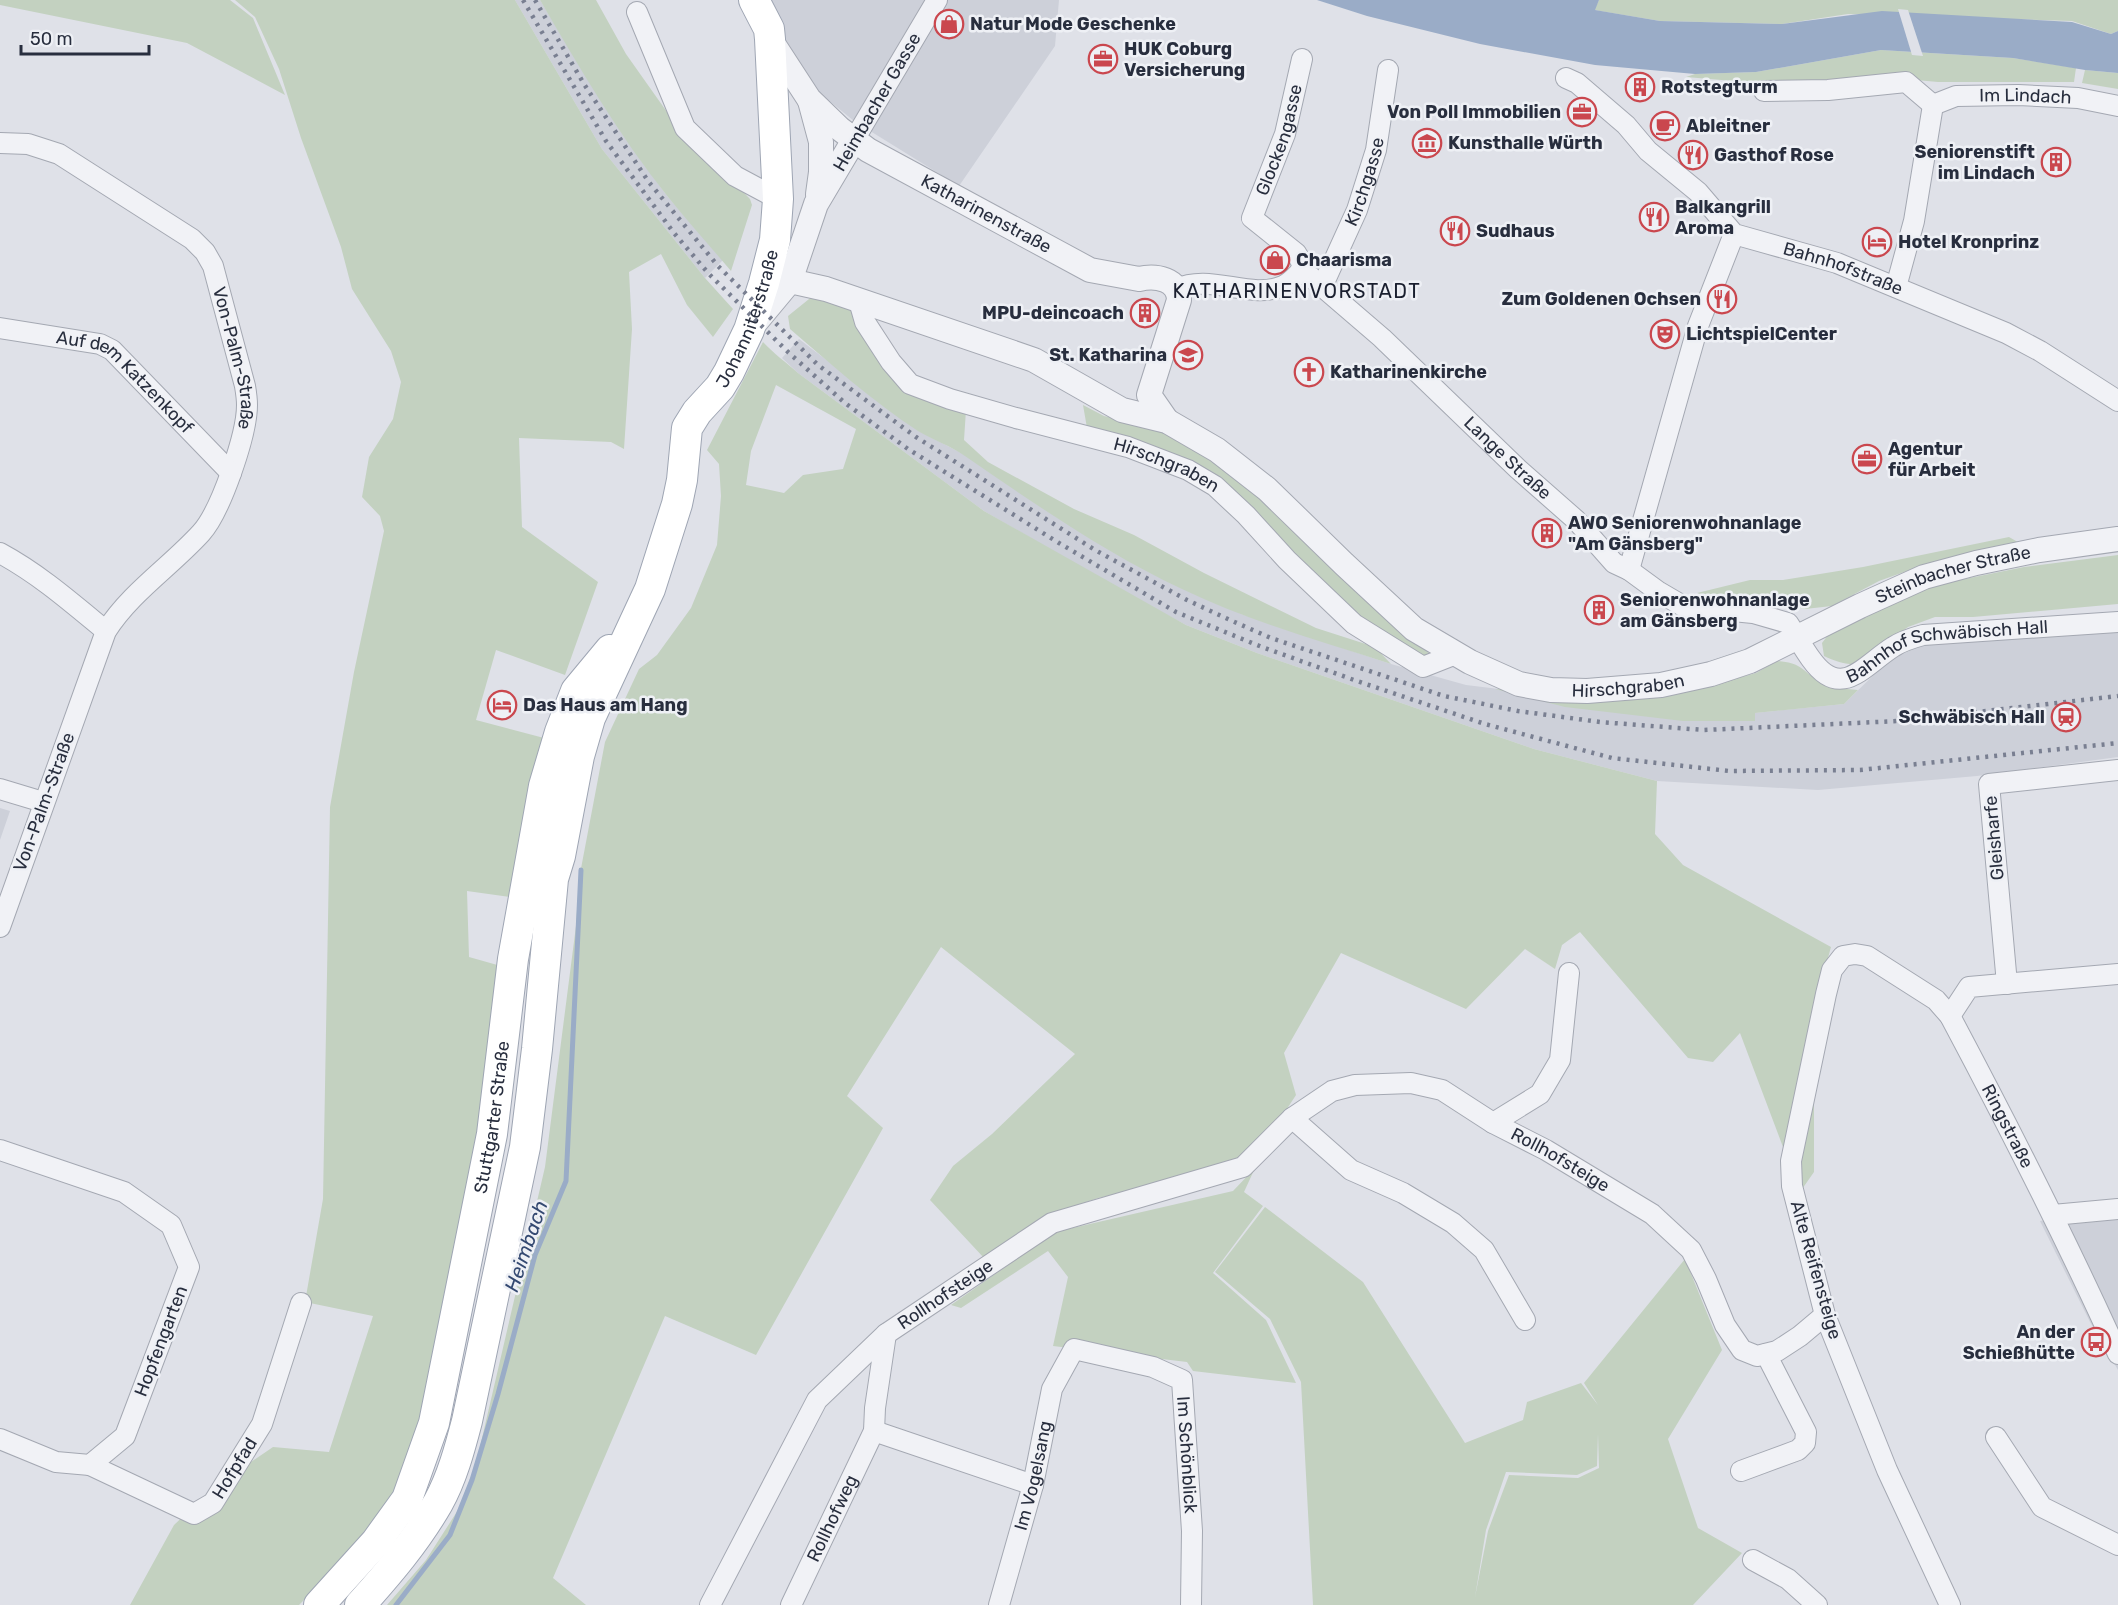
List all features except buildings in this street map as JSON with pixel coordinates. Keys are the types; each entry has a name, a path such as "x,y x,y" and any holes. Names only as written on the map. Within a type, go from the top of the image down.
{"main road":[{"name":"Johanniterstraße","path":"360,1605 399,1562 439,1502 457,1457 467,1421 525,1147 553,879 560,856 579,756 590,718 650,589 677,504 682,480 687,428 697,412 720,387 749,330 775,240 778,199 770,39 769,29 754,0"},
{"name":"Stuttgarter Straße","path":"319,1605 376,1542 407,1499 434,1423 492,1134 513,959 544,786 560,732 576,691 636,620"}],"street":[{"name":"Heimbacher Gasse","path":"790,281 816,204 937,0"},
{"path":"637,12 686,128 735,176 778,199"},
{"name":"Katharinenstraße","path":"770,39 809,99 868,150 1090,270 1139,279 1146,277 1166,280 1177,290"},
{"name":"Glockengasse","path":"1252,218 1285,134 1302,59"},
{"name":"Kirchgasse","path":"1322,287 1357,210 1373,159 1388,70"},
{"path":"1566,78 1577,83 1626,124 1648,151 1698,192 1734,234 1698,326 1629,570"},
{"path":"1764,91 1828,90 1906,82 1933,105 1914,221 1896,287"},
{"name":"Im Lindach","path":"1933,105 1956,96 2018,95 2078,98 2118,106"},
{"name":"Katharinenstraße","path":"809,99 821,142 821,172 816,204"},
{"name":"Von-Palm-Straße","path":"0,143 28,144 59,154 192,239 205,252 213,266 245,386 247,406 231,473 211,519 201,533 129,599 116,614 106,631 0,927"},
{"name":"Heimbacher Gasse","path":"775,240 816,204"},
{"name":"Lange Straße","path":"1252,218 1296,253 1302,263 1301,271 1382,338 1518,469 1576,520 1614,563 1629,570 1683,606 1753,613 1788,623 1798,638"},
{"name":"Bahnhofstraße","path":"1734,234 1837,263 2006,333 2032,346 2118,401"},
{"path":"1167,421 1149,395 1179,300 1177,290 1185,286 1218,284 1253,289 1276,288 1291,281 1301,271"},
{"path":"749,330 790,281"},
{"name":"Hirschgraben","path":"790,281 826,289 1034,360 1122,410 1167,421 1217,450 1267,489 1414,629 1456,654 1519,684 1551,690 1587,691 1660,685 1711,674 1750,661 1798,638"},
{"name":"Hirschgraben","path":"859,301 865,322 891,362 910,384 950,399 1128,447 1188,470 1215,486 1354,624 1423,667 1456,654"},
{"name":"Auf dem Katzenkopf","path":"0,328 100,344 112,350 231,473"},
{"name":"Hirschgraben","path":"1122,410 1149,395"},
{"name":"Steinbacher Straße","path":"1798,638 1924,577 2039,550 2118,539"},
{"path":"0,553 59,592 106,631"},
{"name":"Bahnhof Schwäbisch Hall","path":"1798,638 1816,666 1839,680 1856,675 1892,648 1907,639 1923,634 2118,622"},
{"name":"Gleisharfe","path":"2007,984 1989,784 2118,770"},
{"path":"0,789 43,802"},
{"name":"Ringstraße","path":"1843,956 1855,954 1867,956 1936,1000 1950,1016 2053,1215 2118,1354"},
{"name":"Alte Reifensteige","path":"1843,956 1832,970 1830,978 1791,1161 1792,1186 1825,1315 1887,1470 1950,1605"},
{"path":"1493,1123 1540,1094 1560,1060 1569,974"},
{"path":"1950,1016 1969,987 2118,974"},
{"name":"Rollhofsteige","path":"710,1605 817,1400 885,1334 1052,1223 1243,1167 1292,1118 1332,1091 1355,1085 1412,1083 1443,1090 1493,1123 1546,1150 1653,1214 1691,1250 1725,1325 1742,1350 1757,1356 1766,1354"},
{"path":"1292,1118 1351,1170 1403,1193 1453,1223 1484,1250 1525,1320"},
{"name":"Hopfengarten","path":"0,1150 124,1192 171,1225 189,1267 125,1436 90,1465"},
{"path":"2053,1215 2118,1209"},
{"name":"Hofpfad","path":"90,1465 195,1514 213,1503 262,1424 301,1303"},
{"path":"1741,1471 1798,1450 1805,1443 1806,1431 1766,1354 1777,1351 1800,1336 1825,1315"},
{"name":"Rollhofweg","path":"791,1605 874,1431 885,1334"},
{"name":"Im Vogelsang","path":"999,1605 1033,1485 1052,1389 1074,1349"},
{"name":"Im Schönblick","path":"1074,1349 1154,1367 1182,1380 1192,1531 1191,1605"},
{"path":"874,1431 1033,1485"},
{"path":"1996,1437 2042,1507 2118,1545"},
{"path":"0,1440 56,1462 90,1465"},
{"path":"1753,1560 1788,1579 1817,1605"}],"shaded area":[{"path":"515,0 540,0 607,110 642,162 668,197 723,260 705,278 602,149"},
{"path":"765,0 1059,0 1055,46 959,186 854,121 784,64"},
{"path":"799,339 919,431 1241,614 1391,664 1466,685 1755,720 1754,713 1844,704 1887,662 1927,642 2118,626 2118,757 1977,776 1818,790 1657,781 1534,749 1257,653 1186,625 1119,589 984,511 798,373 782,358"},
{"path":"0,808 10,811 0,840"},
{"path":"2113,1209 2118,1212 2118,1370 2090,1322 2040,1221"}],"green space":[{"path":"0,0 230,0 253,18 285,95 187,43 0,5"},
{"path":"235,0 515,0 602,149 705,278 733,309 713,337 687,305 661,254 629,272 632,329 624,449 611,442 519,438 522,527 598,582 565,675 496,650 476,720 544,738 517,898 467,891 469,957 508,968 482,1140 420,1416 405,1471 384,1515 352,1552 299,1605 130,1605 174,1525 213,1488 273,1447 329,1452 373,1316 305,1302 323,1199 330,807 354,672 384,531 380,516 362,497 369,457 393,419 401,382 391,351 352,289 341,247 301,138 279,69 255,17"},
{"path":"540,0 596,0 626,54 667,112 750,199 752,205 731,271 668,197 616,126"},
{"path":"1599,0 2118,0 2118,31 2111,34 2072,21 1848,14 1782,24 1660,21 1594,10"},
{"path":"1881,50 2013,58 2076,68 2074,82 1938,82 1894,78 1757,83 1686,77 1695,74 1756,72"},
{"path":"2085,70 2118,73 2118,89 2082,83"},
{"path":"814,295 853,304 874,348 966,410 964,440 988,462 1074,509 1134,535 1204,573 1316,628 1375,647 1391,664 1259,621 1153,575 1044,510 960,452 918,431 868,395 790,329 788,316"},
{"path":"763,342 798,373 984,511 1186,625 1257,653 1534,749 1657,781 1655,834 1683,865 1831,947 1807,1034 1802,1076 1814,1096 1814,1172 1800,1192 1740,1033 1713,1062 1688,1058 1580,932 1562,945 1555,969 1525,949 1466,1009 1341,953 1284,1053 1296,1095 1277,1124 1245,1156 1224,1170 1098,1198 1055,1213 1020,1232 984,1258 930,1200 953,1166 992,1134 1075,1054 941,947 847,1096 883,1128 756,1355 665,1316 553,1578 586,1605 387,1605 426,1560 458,1510 476,1464 545,1167 576,926 579,879 605,742 639,669 657,655 691,608 717,545 721,496 719,464 707,450","holes":["776,385 856,429 843,469 803,475 784,493 746,485 751,451"]},
{"path":"1083,405 1104,416 1172,432 1220,460 1434,658 1424,663 1324,590 1237,496 1087,428"},
{"path":"2009,537 2023,545 1994,547 1918,567 1879,581 1832,606 1805,609 1776,603 1735,604 1697,593 1750,580 1783,580 1863,567"},
{"path":"2118,555 2118,604 1973,617 1935,617 1908,627 1857,664 1848,664 1824,656 1822,643 1831,631 1930,586 2024,567"},
{"path":"1777,661 1795,665 1826,684 1858,690 1844,704 1755,713 1755,721 1683,721 1565,707 1495,689 1719,683 1756,673"},
{"path":"1255,1168 1244,1192 1263,1206 1213,1273 1266,1320 1296,1383 1193,1371 1187,1362 1053,1346 1068,1277 1048,1251 961,1308 951,1305 1055,1232 1233,1191"},
{"path":"1265,1207 1363,1282 1465,1443 1523,1420 1527,1402 1581,1383 1598,1405 1584,1383 1685,1259 1722,1350 1668,1439 1698,1528 1742,1553 1693,1605 1313,1605 1301,1382 1270,1319 1215,1272","holes":["1598,1434 1599,1468 1578,1478 1509,1475 1488,1531 1475,1597 1486,1530 1506,1472 1577,1475 1597,1466"]}],"water":[{"path":"1317,0 1599,0 1595,10 1660,21 1782,24 1882,11 2072,22 2111,34 2118,31 2118,73 2013,58 1881,50 1756,72 1695,74 1595,65 1480,44 1367,16"}],"pier":[{"path":"1898,9 1908,10 1923,56 1912,55"}],"waterway":[{"name":"Heimbach","path":"396,1605 450,1535 472,1480 498,1394 535,1255 566,1181 581,870"}],"railway":[{"path":"523,0 606,141 674,233 709,274 788,352 845,403 908,449 1059,543 1176,612 1262,647 1485,724 1612,758 1729,771 1860,770 2118,743"},
{"path":"535,0 584,84 648,181 718,266 818,365 916,437 1095,550 1187,600 1230,620 1271,638 1444,696 1518,711 1600,722 1704,730 1898,721 2118,696"}],"place":[{"name":"Natur Mode Geschenke","path":"949,24"},
{"name":"HUK Coburg Versicherung","path":"1103,59"},
{"name":"Rotstegturm","path":"1640,87"},
{"name":"Von Poll Immobilien","path":"1582,112"},
{"name":"Ableitner","path":"1665,126"},
{"name":"Kunsthalle Würth","path":"1427,143"},
{"name":"Gasthof Rose","path":"1693,155"},
{"name":"Seniorenstift im Lindach","path":"2056,162"},
{"name":"Balkangrill Aroma","path":"1654,217"},
{"name":"Sudhaus","path":"1455,231"},
{"name":"Hotel Kronprinz","path":"1877,242"},
{"name":"Chaarisma","path":"1275,260"},
{"name":"Zum Goldenen Ochsen","path":"1722,299"},
{"name":"MPU-deincoach","path":"1145,313"},
{"name":"LichtspielCenter","path":"1665,334"},
{"name":"St. Katharina","path":"1188,355"},
{"name":"Katharinenkirche","path":"1309,372"},
{"name":"Agentur für Arbeit","path":"1867,459"},
{"name":"AWO Seniorenwohnanlage \"Am Gänsberg\"","path":"1547,533"},
{"name":"Seniorenwohnanlage am Gänsberg","path":"1599,610"},
{"name":"Das Haus am Hang","path":"502,705"},
{"name":"Schwäbisch Hall","path":"2066,717"},
{"name":"An der Schießhütte","path":"2096,1342"}],"district":[{"name":"KATHARINENVORSTADT","path":"1297,291"}]}
